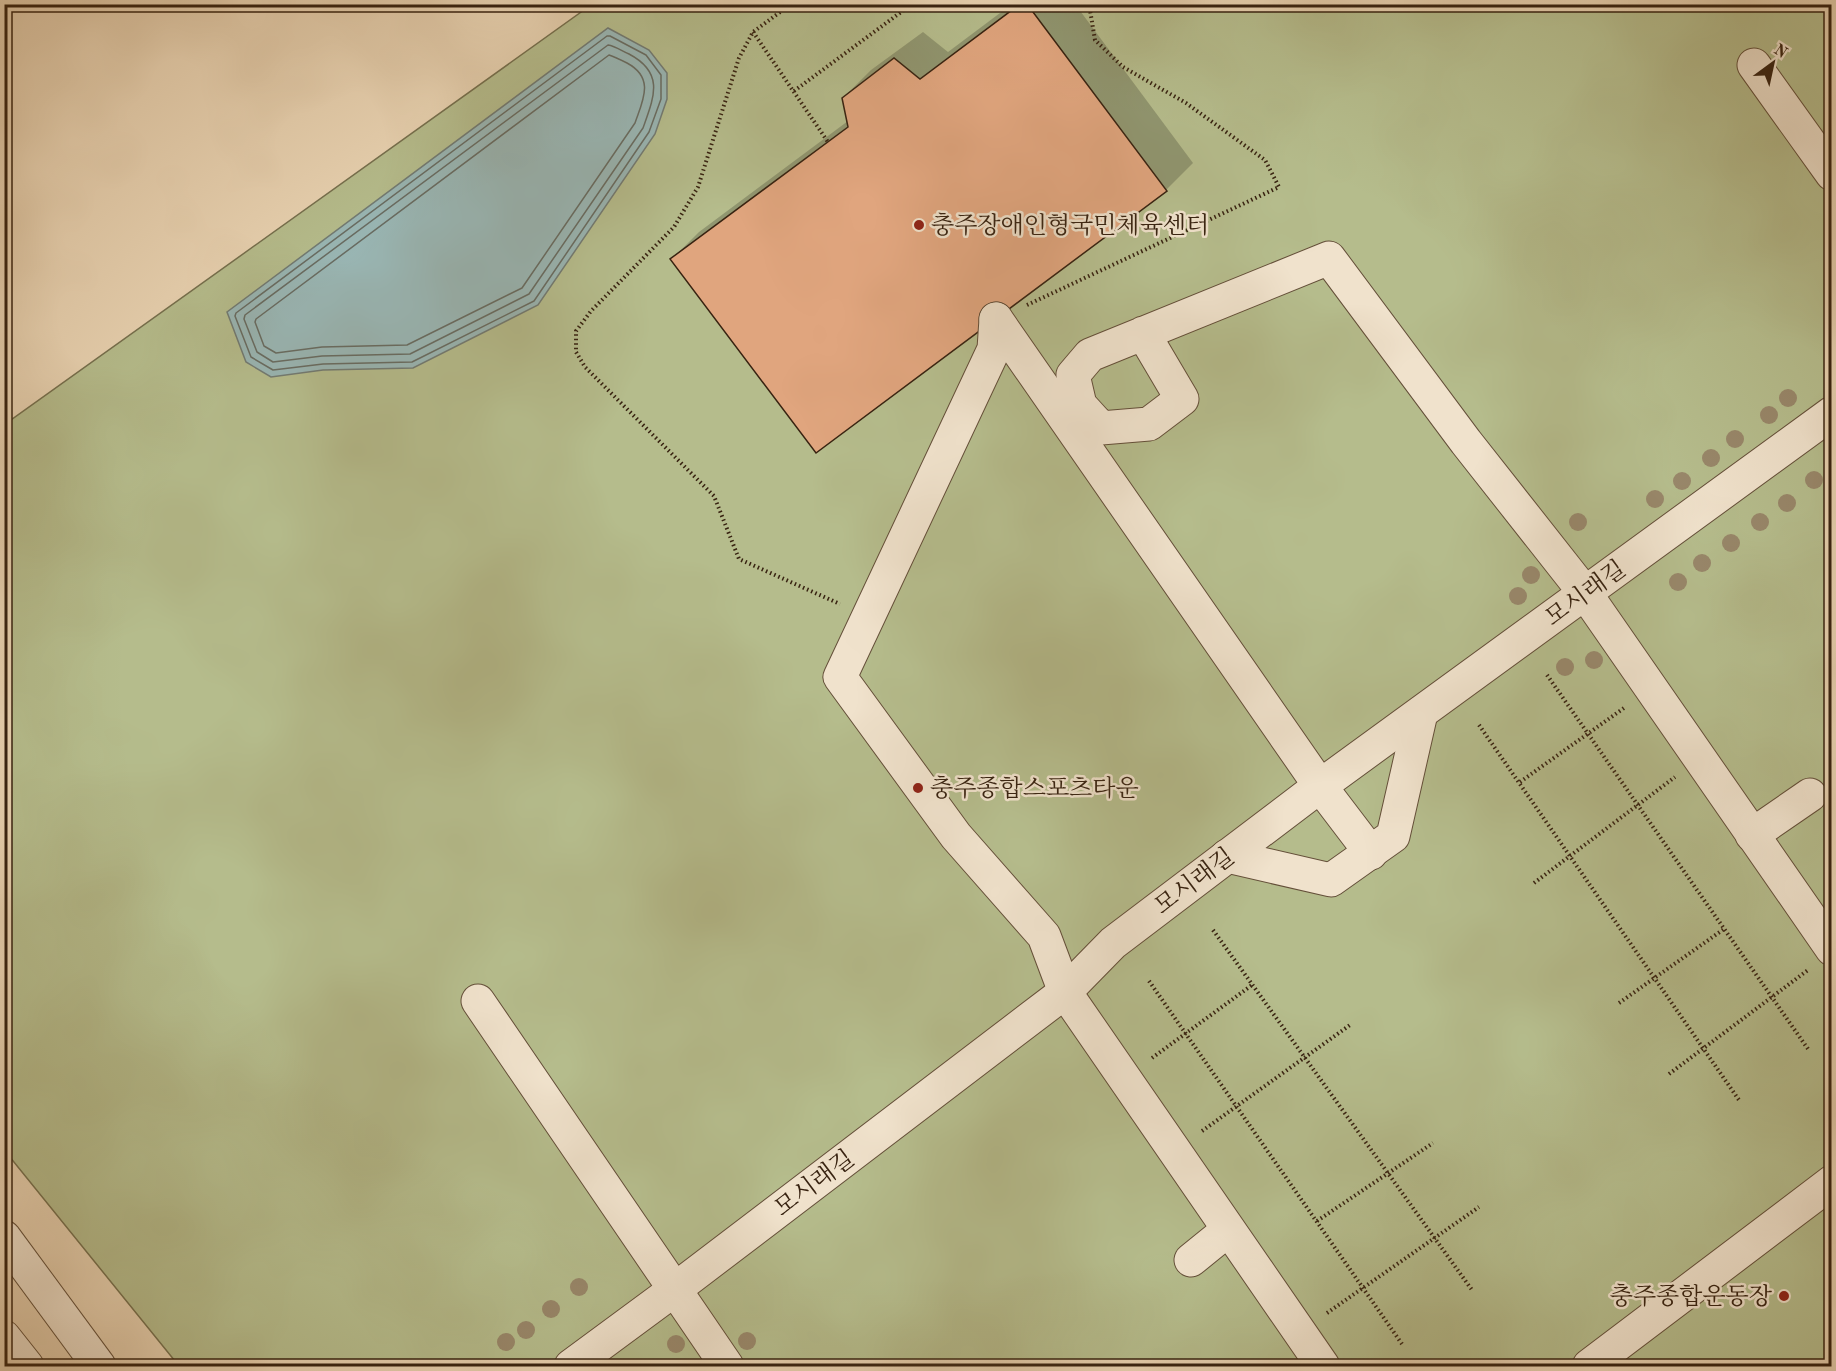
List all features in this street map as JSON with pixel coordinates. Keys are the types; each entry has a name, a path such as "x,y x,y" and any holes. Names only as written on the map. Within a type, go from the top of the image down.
{"street":[{"path":"1754,65 1832,174"},
{"path":"1143,333 1329,258 1466,442 1585,593 1752,835 1822,958"},
{"path":"996,319 993,349 840,677 956,836 1044,936 1065,992 1323,1366"},
{"path":"996,319 1320,786 1371,853"},
{"name":"모시래길","path":"570,1366 674,1290 1065,992 1113,943 1227,856 1832,413"},
{"path":"1227,856 1331,880 1371,853 1393,836 1421,712"},
{"path":"1752,835 1810,795"},
{"path":"478,1001 727,1366"},
{"path":"1589,1366 1832,1182"},
{"path":"1191,1260 1228,1230"},
{"path":"4,1237 99,1366"},
{"path":"4,1337 27,1366"}],"path":[{"path":"790,4 753,32 740,58 698,187 674,227 586,318 576,331 576,352 585,367 714,496 739,559 868,616"},
{"path":"794,91 912,4"},
{"path":"996,319 1280,187 1265,160 1186,103 1123,68 1095,40 1089,4"},
{"path":"753,32 828,142"},
{"path":"1547,675 1808,1049"},
{"path":"1520,782 1628,705"},
{"path":"1479,725 1739,1100"},
{"path":"1534,883 1678,775"},
{"path":"1619,1003 1724,929"},
{"path":"1213,930 1472,1290"},
{"path":"1669,1074 1822,958"},
{"path":"1149,981 1402,1344"},
{"path":"1147,1062 1252,985"},
{"path":"1197,1134 1350,1025"},
{"path":"1317,1221 1433,1143"},
{"path":"1324,1315 1479,1207"}],"green space":[{"name":"충주종합스포츠타운","path":"591,5 1831,5 1831,1366 179,1366 5,1151 4,425"}],"water":[{"path":"608,28 649,50 667,73 667,99 655,134 538,305 413,368 323,370 271,377 246,362 227,312"}],"building":[{"name":"충주장애인형국민체육센터","path":"1020,4 1027,4 1167,191 816,453 670,259 848,127 842,98 894,58 920,79"}],"place":[{"name":"충주장애인형국민체육센터","path":"919,225"},
{"name":"충주종합스포츠타운","path":"918,788"},
{"name":"충주종합운동장","path":"1784,1296"}]}
